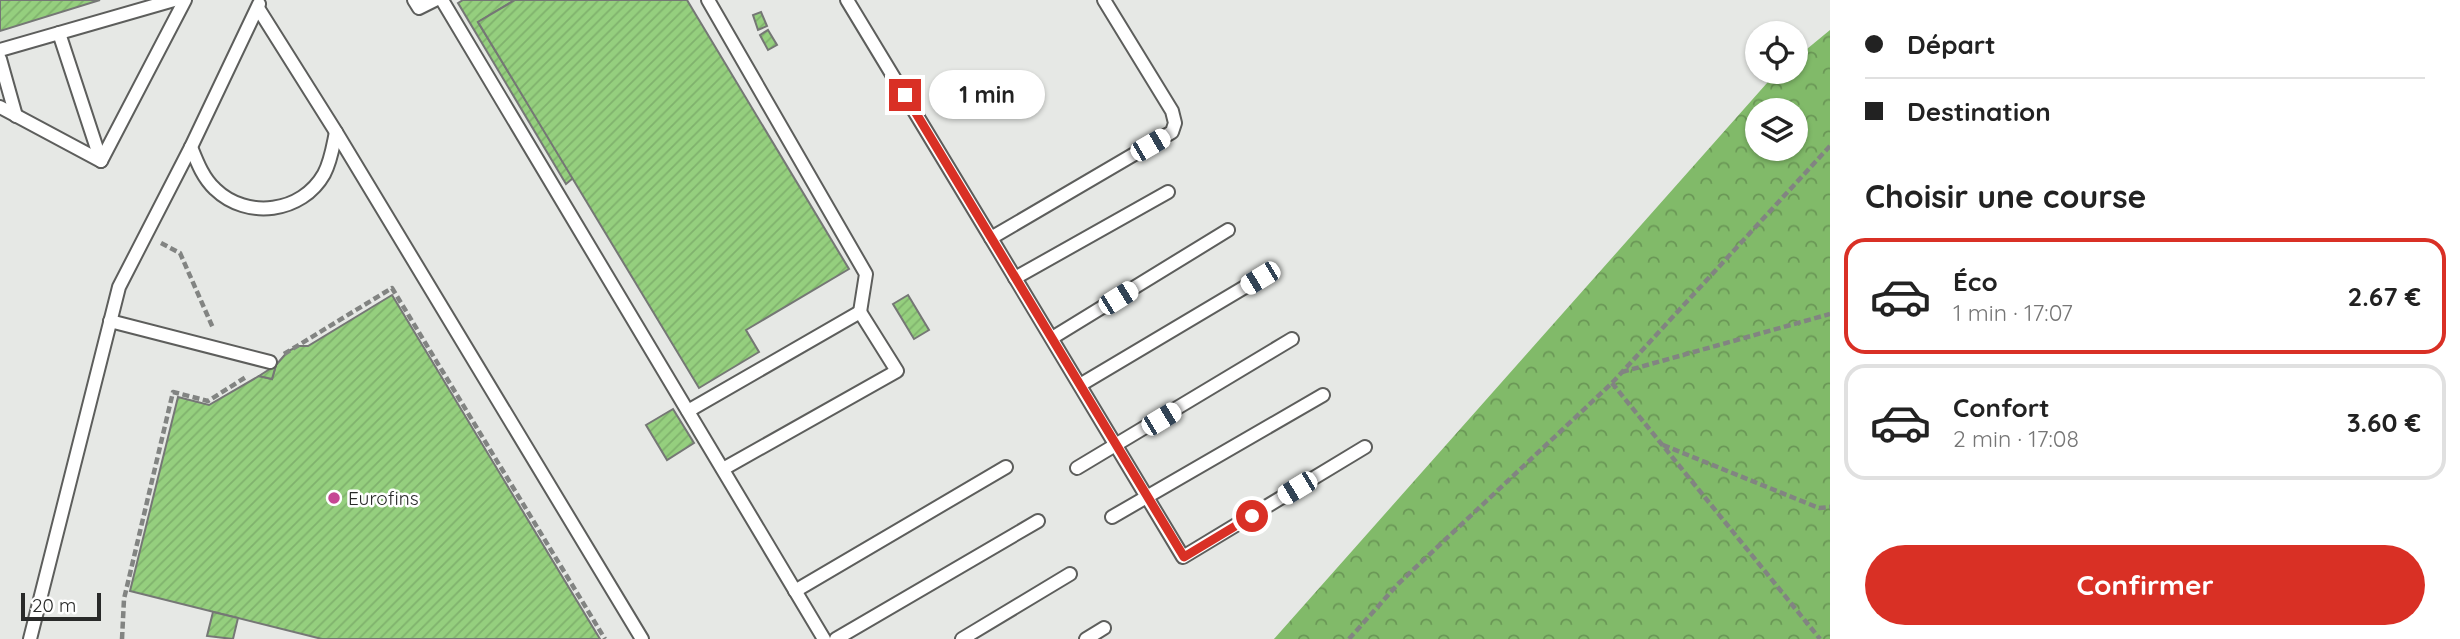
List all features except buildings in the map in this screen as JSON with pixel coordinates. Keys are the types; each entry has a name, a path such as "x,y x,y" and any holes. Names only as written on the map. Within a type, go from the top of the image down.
{"lane":[{"path":"0,50 174,0"},
{"path":"101,161 186,0"},
{"path":"414,0 419,8 435,0"},
{"path":"442,0 824,639"},
{"path":"708,0 866,274 860,312 897,372 723,469"},
{"path":"847,0 1184,557 1365,447"},
{"path":"991,238 1172,132 1175,123 1172,111 1104,0"},
{"path":"259,4 642,639"},
{"path":"30,639 119,287 191,147 259,4"},
{"path":"59,33 101,161"},
{"path":"0,59 16,116"},
{"path":"0,107 101,161"},
{"path":"191,147 207,181 229,200 257,209 276,208 295,202 310,192 329,162 336,132"},
{"path":"1015,278 1168,192"},
{"path":"1052,338 1228,230"},
{"path":"1080,385 1260,278"},
{"path":"688,411 860,312"},
{"path":"110,321 270,362"},
{"path":"1077,468 1292,340"},
{"path":"1112,517 1323,396"},
{"path":"795,591 1006,467"},
{"path":"836,639 1038,520"},
{"path":"962,639 1070,574"},
{"path":"1086,639 1104,628"}],"path":[{"path":"1349,639 1398,584 1612,383 1830,146"},
{"path":"145,235 180,253 222,349"},
{"path":"122,639 124,599 173,392 208,401 392,288 605,639"},
{"path":"1622,372 1830,314"},
{"path":"1612,383 1819,639"},
{"path":"1662,445 1819,508 1830,507"}],"green space":[{"path":"1830,30 1830,639 1274,639 1745,108 1745,161 1808,161 1808,98 1754,98 1766,84 1808,84 1808,48"}],"place":[{"name":"Eurofins","path":"334,498"}],"route":[{"path":"905,95 1184,557 1252,516"}]}
